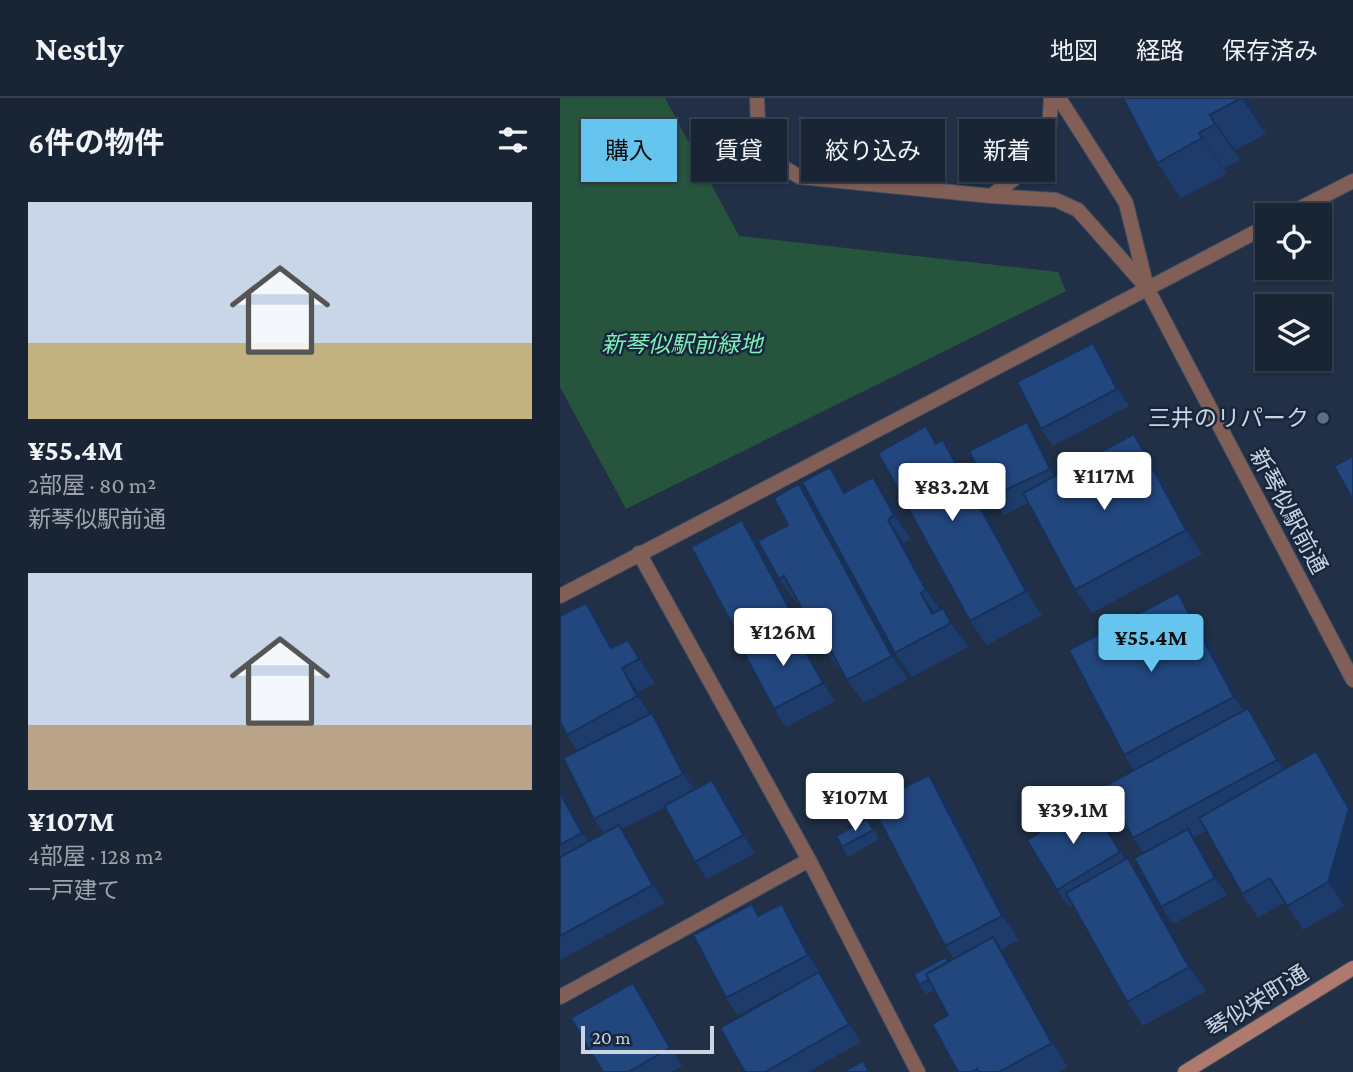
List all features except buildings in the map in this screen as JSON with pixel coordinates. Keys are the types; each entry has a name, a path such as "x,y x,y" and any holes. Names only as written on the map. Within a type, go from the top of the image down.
{"main road":[{"name":"琴似栄町通","path":"1185,1072 1353,968"}],"street":[{"path":"757,98 758,123 782,166 800,177 991,197 1056,200 1078,210 1147,288"},
{"path":"991,197 1033,165 1049,133 1051,98"},
{"path":"1059,98 1126,203 1147,288"},
{"path":"1310,203 1353,181"},
{"path":"560,596 1255,232"},
{"name":"新琴似駅前通","path":"1147,288 1353,680"},
{"path":"639,553 809,860 918,1072"},
{"path":"560,997 809,860"}],"green space":[{"name":"新琴似駅前緑地","path":"560,98 665,98 676,119 581,119 581,182 677,182 677,120 691,146 691,182 710,182 739,236 1058,272 1066,291 626,509 560,387"}],"place":[{"name":"三井のリパーク","path":"1323,418"}]}
